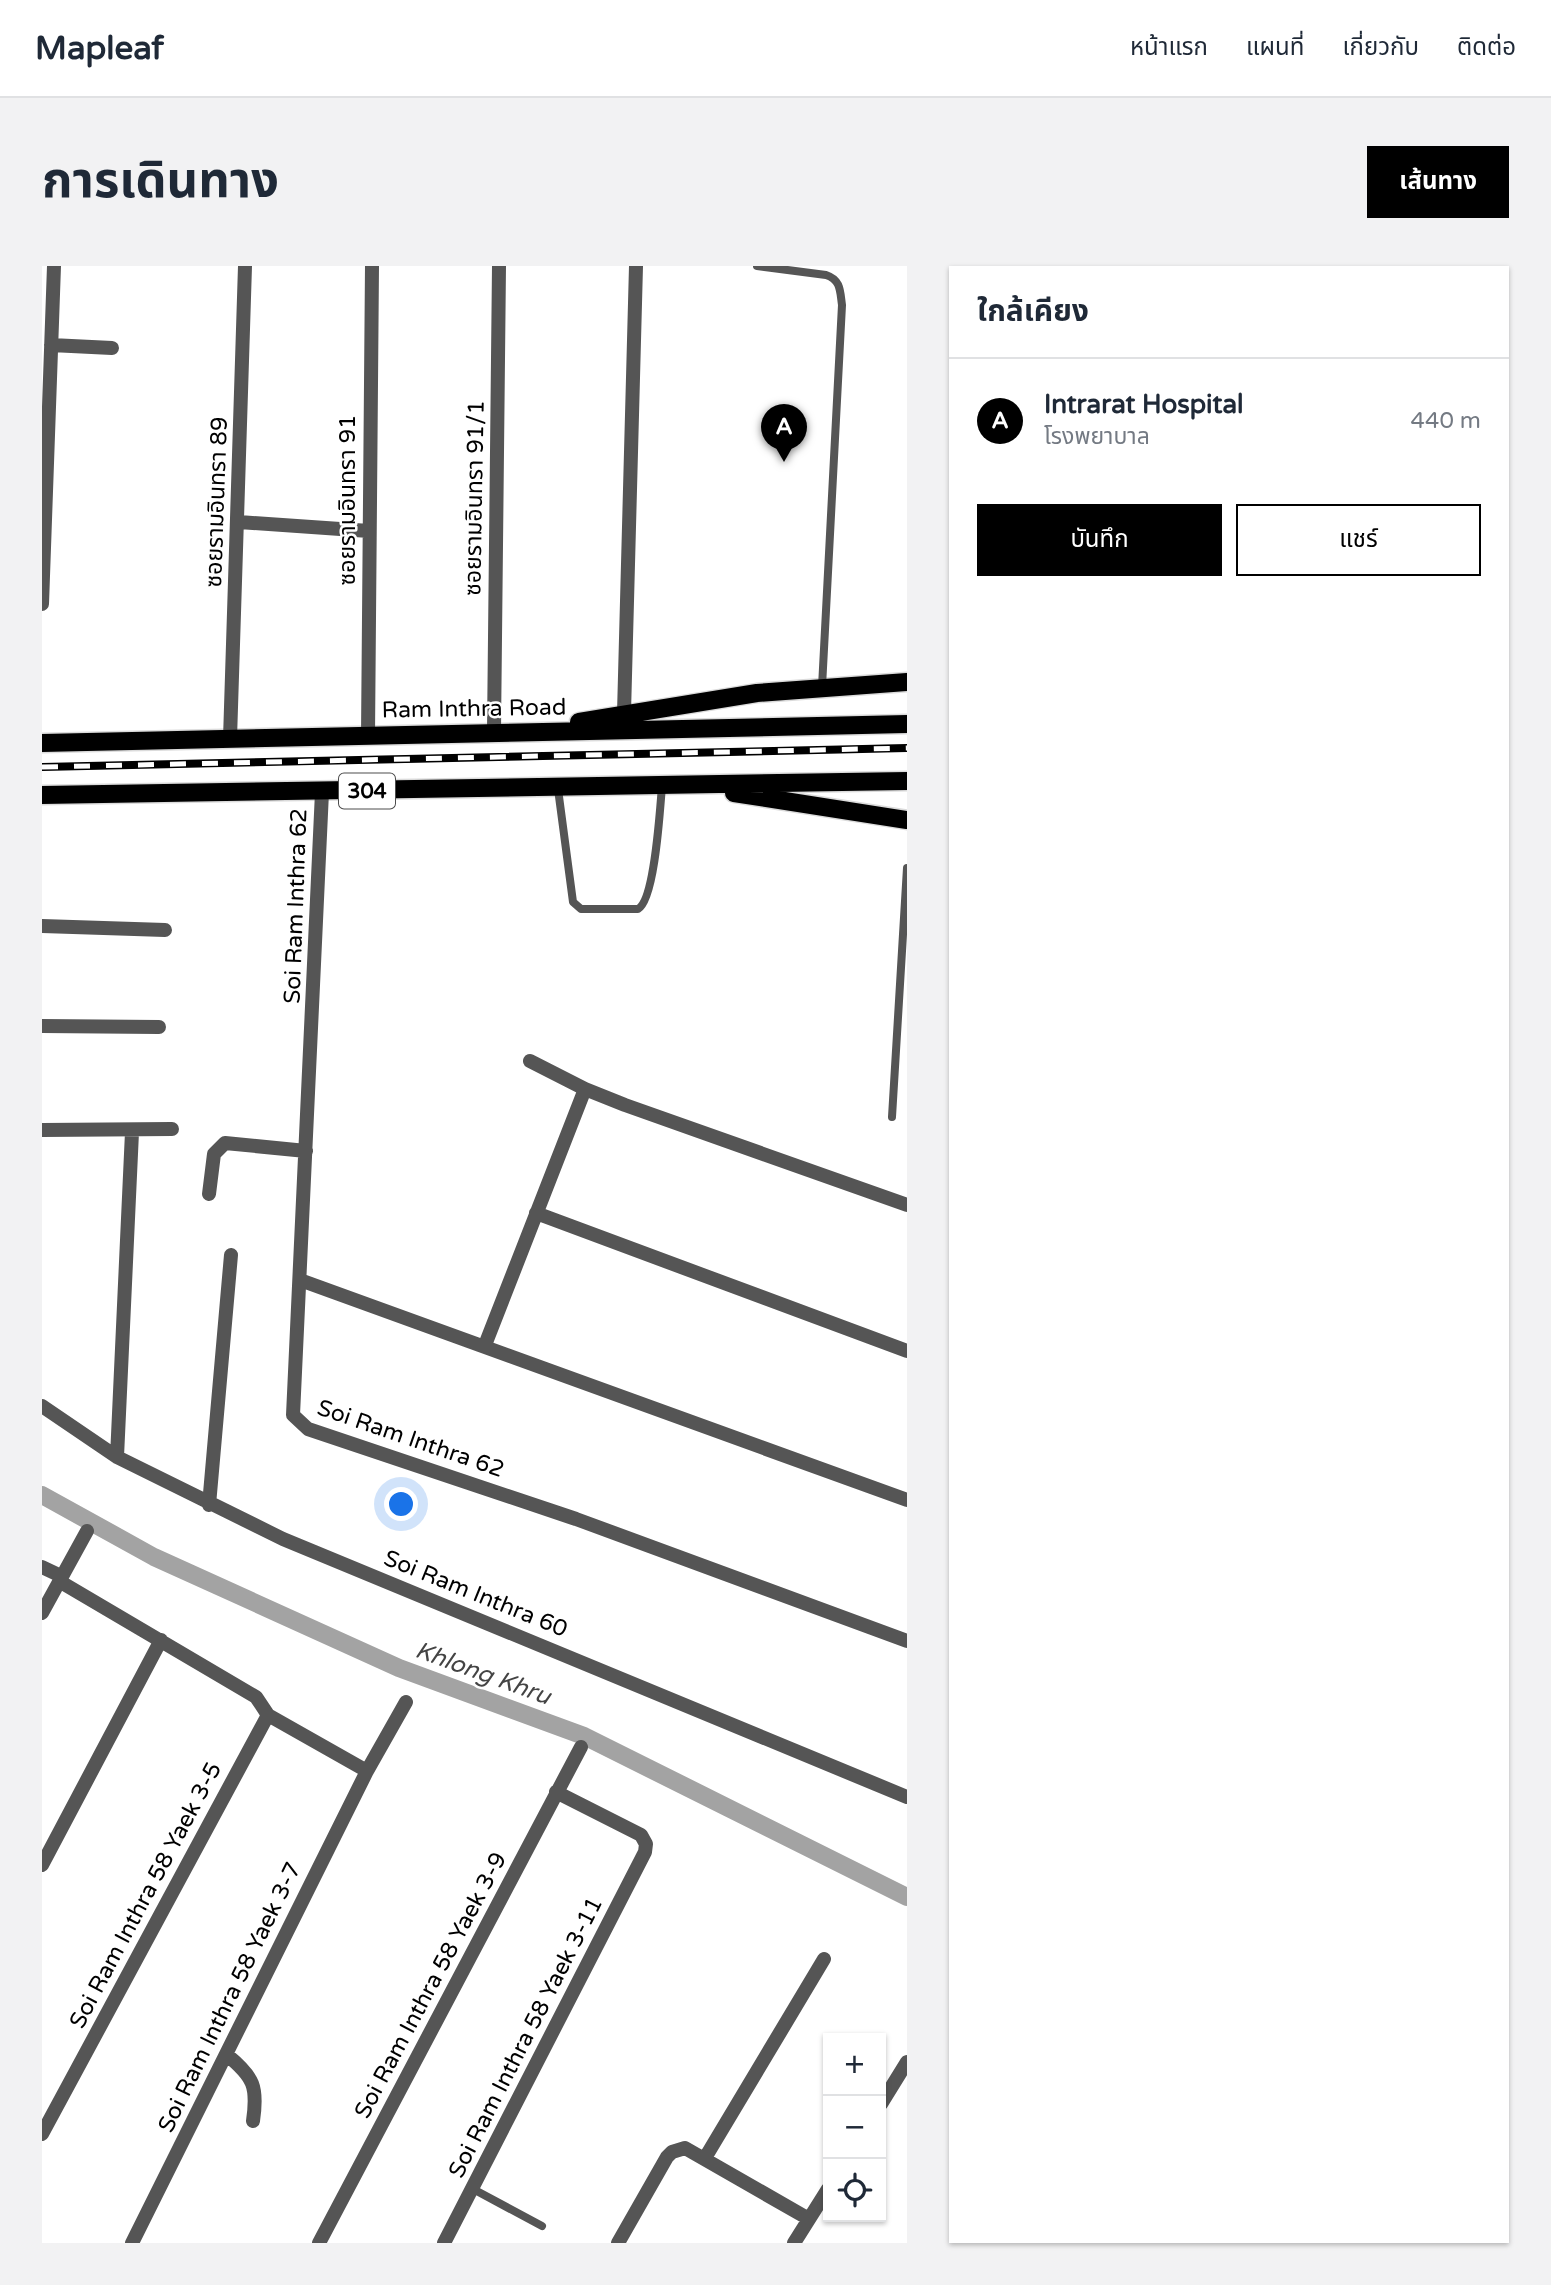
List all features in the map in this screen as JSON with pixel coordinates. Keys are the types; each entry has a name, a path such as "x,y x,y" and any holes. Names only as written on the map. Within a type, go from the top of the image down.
{"main road":[{"path":"534,732 691,701 821,687 907,682"},
{"name":"Ram Inthra Road","path":"42,743 907,724"},
{"name":"304","path":"42,795 558,789 907,781"},
{"path":"693,786 907,820"}],"street":[{"path":"42,604 54,266"},
{"name":"ซอยรามอินทรา 89","path":"230,739 239,522 245,266"},
{"name":"ซอยรามอินทรา 91","path":"368,735 372,266"},
{"name":"ซอยรามอินทรา 91/1","path":"494,732 499,266"},
{"path":"624,713 636,266"},
{"path":"51,345 111,348"},
{"path":"239,522 369,531"},
{"name":"Soi Ram Inthra 62","path":"322,792 293,1415 308,1429 576,1519 907,1641"},
{"path":"42,926 165,930"},
{"path":"42,1026 159,1027"},
{"path":"530,1061 585,1089 907,1205"},
{"path":"485,1345 585,1089"},
{"path":"42,1138 42,1130 132,1132 172,1129"},
{"path":"117,1457 132,1132"},
{"path":"209,1194 214,1154 225,1143 306,1151"},
{"path":"536,1213 907,1350"},
{"path":"209,1505 231,1255"},
{"path":"300,1280 907,1500"},
{"name":"Soi Ram Inthra 60","path":"42,1406 117,1457 209,1505 283,1539 907,1797"},
{"path":"42,1613 87,1531"},
{"path":"42,1567 256,1697 268,1715 367,1771"},
{"path":"42,1865 161,1640"},
{"name":"Soi Ram Inthra 58 Yaek 3-7","path":"131,2243 227,2056 367,1771 406,1702"},
{"name":"Soi Ram Inthra 58 Yaek 3-5","path":"42,2134 268,1715"},
{"name":"Soi Ram Inthra 58 Yaek 3-9","path":"319,2243 580,1747"},
{"name":"Soi Ram Inthra 58 Yaek 3-11","path":"444,2243 645,1852 646,1844 641,1835 556,1792"},
{"path":"705,2158 824,1959"},
{"path":"227,2056 244,2068 253,2083 256,2097 253,2121"},
{"path":"886,2096 907,2062"},
{"path":"618,2243 667,2157 672,2152 685,2148 809,2219"},
{"path":"794,2243 823,2197"}],"lane":[{"path":"757,266 826,275 834,278 839,285 842,306 821,687"},
{"path":"558,789 573,902 581,909 638,909 646,901 649,888 662,786"},
{"path":"892,1117 907,868"},
{"path":"473,2189 542,2226"}],"waterway":[{"name":"Khlong Khru","path":"42,1495 154,1557 399,1668 584,1736 907,1897"}],"railway":[{"path":"42,767 907,748"}],"place":[{"name":"Intrarat Hospital","path":"784,462"}]}
